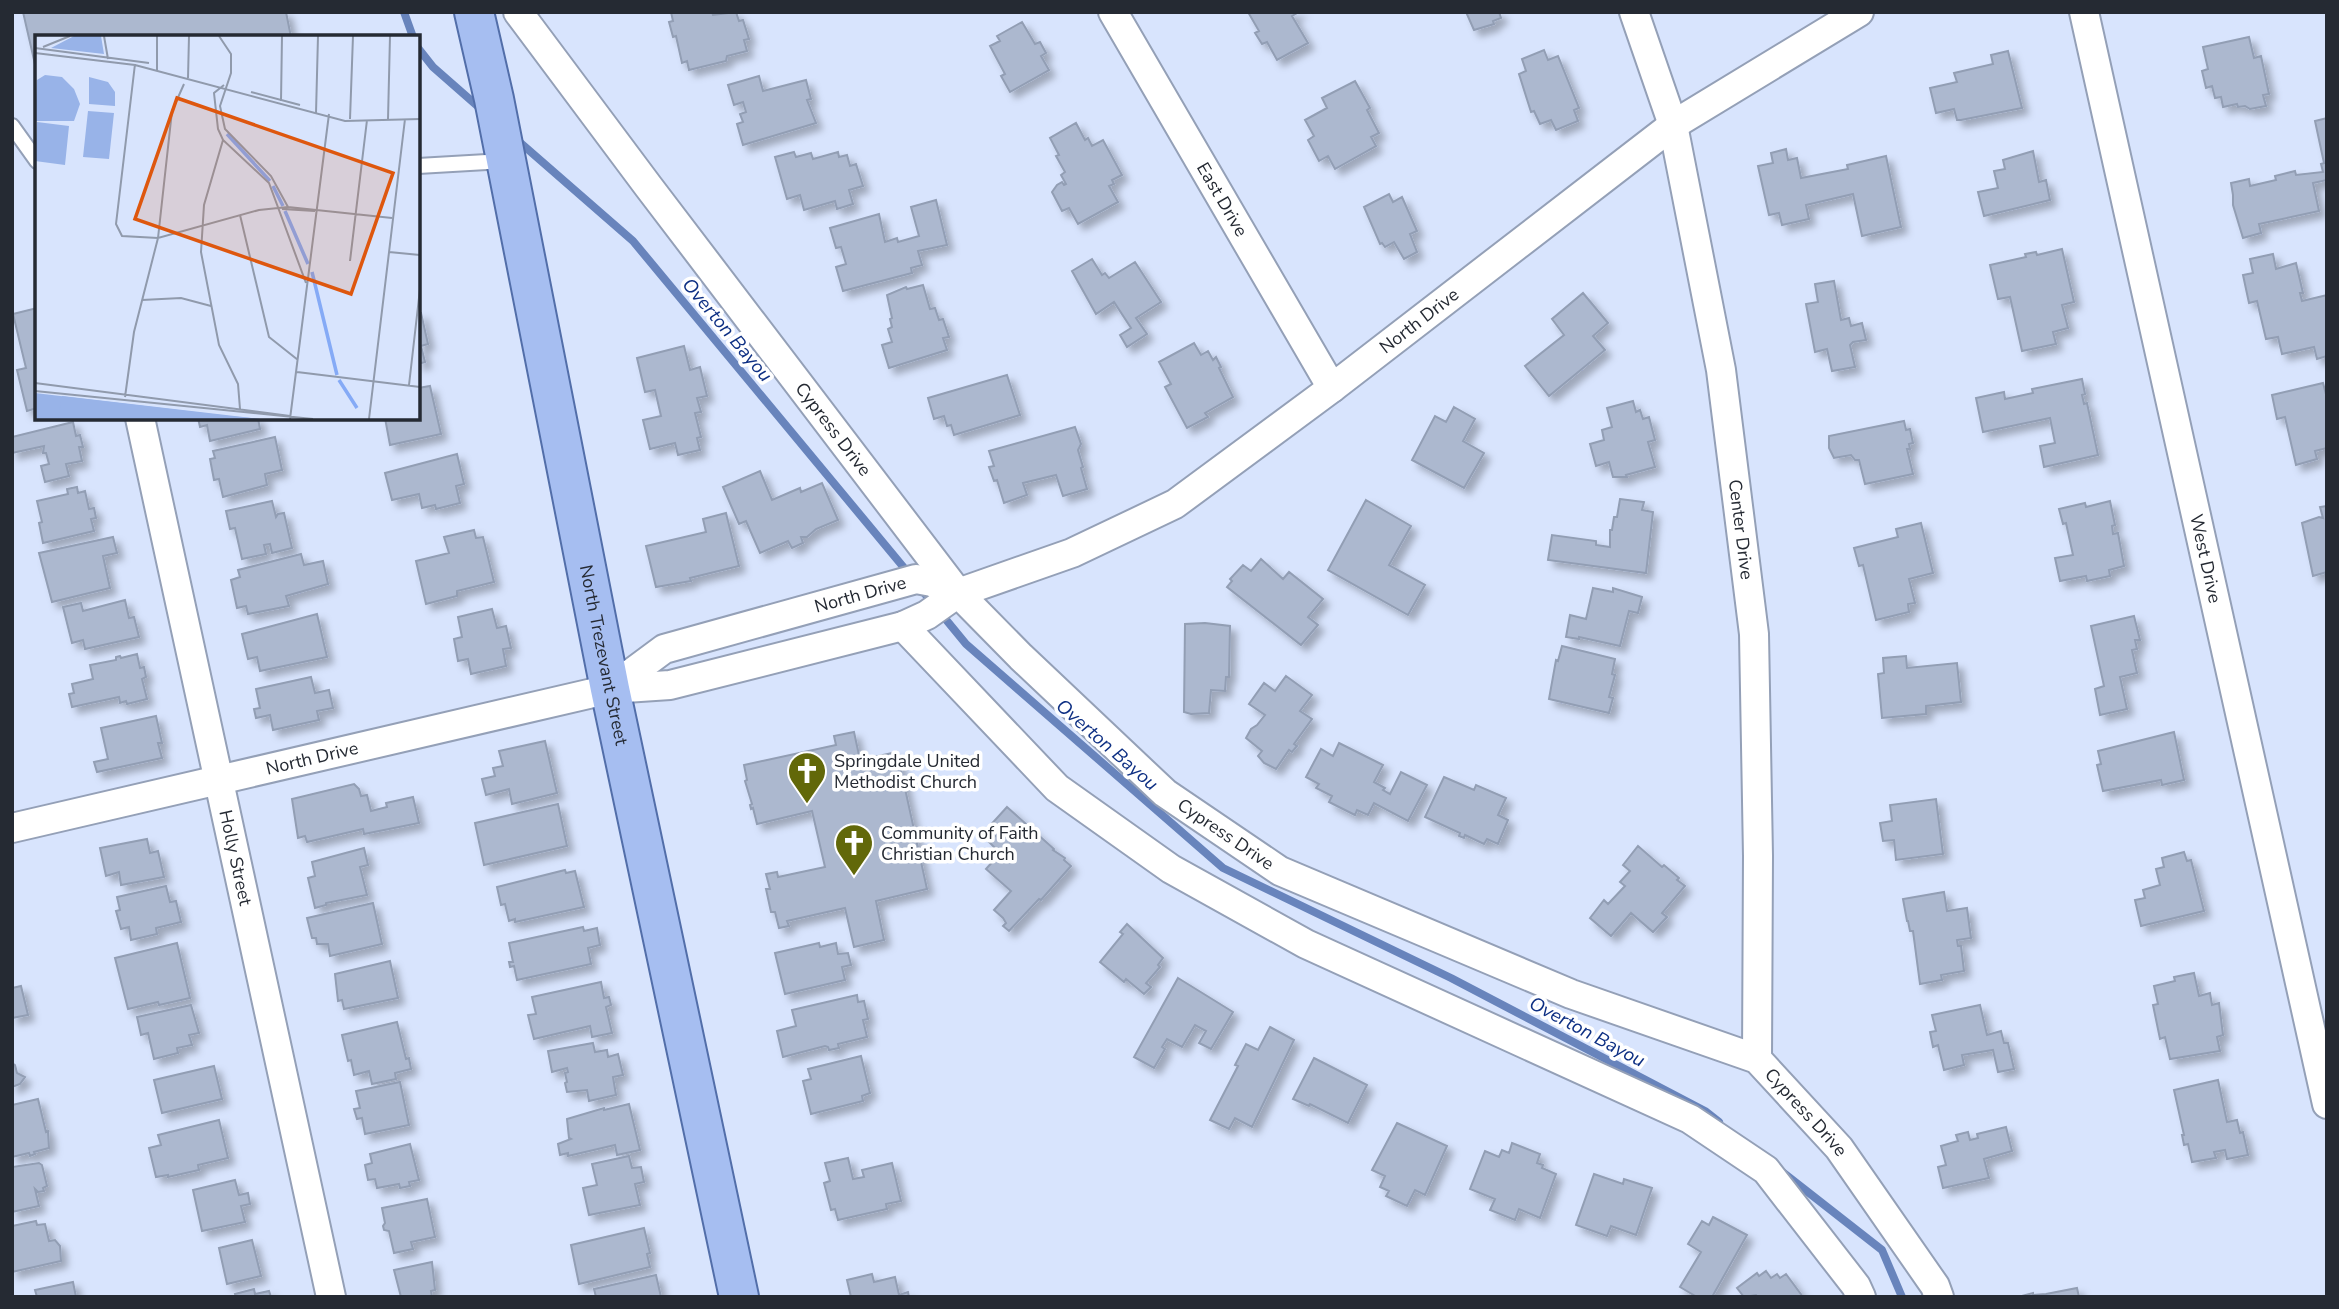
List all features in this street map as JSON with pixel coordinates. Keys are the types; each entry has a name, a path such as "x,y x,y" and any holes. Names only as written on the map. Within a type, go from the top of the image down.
{"main road":[{"name":"North Trezevant Street","path":"474,12 494,99 610,689 739,1297"}],"street":[{"name":"Cypress Drive","path":"519,12 648,186 1058,788 1171,869 1306,944 1690,1119 1766,1170 1856,1286 1861,1297"},
{"name":"East Drive","path":"1113,12 1332,388"},
{"name":"Center Drive","path":"1634,12 1673,125 1721,370 1754,634 1758,856 1757,1059"},
{"name":"North Drive","path":"12,828 610,689 670,685 933,603 1072,553 1175,504 1332,388 1673,125 1859,12"},
{"name":"West Drive","path":"2084,12 2327,1104"},
{"name":"Holly Street","path":"140,420 331,1297"},
{"name":"North Drive","path":"610,689 664,649 916,579 933,603"},
{"name":"Cypress Drive","path":"933,603 1021,657 1165,793 1280,871 1571,994 1757,1059 1839,1148 1935,1286 1939,1297"}],"lane":[{"path":"12,126 35,158"},
{"path":"420,166 504,151"}],"building":[{"path":"23,12 286,12 291,35 35,35 35,64"},
{"path":"671,12 712,12 713,15 736,12 739,21 743,20 749,39 744,40 747,51 727,56 726,61 689,70 687,61 682,63 676,36 673,37 669,22 673,21"},
{"path":"1248,12 1299,12 1292,16 1308,43 1277,60 1267,42 1262,44 1255,33 1259,31"},
{"path":"1466,12 1499,12 1501,18 1493,21 1494,24 1474,30"},
{"path":"1022,22 1035,44 1040,42 1046,53 1041,56 1049,70 1010,92 1001,76 1005,74 990,46 1000,41 997,36"},
{"path":"2249,37 2254,58 2261,56 2269,94 2263,95 2266,106 2250,109 2245,106 2238,107 2237,104 2223,107 2221,97 2215,98 2212,86 2206,88 2202,71 2208,69 2203,47"},
{"path":"1544,50 1548,60 1558,56 1579,108 1574,110 1578,121 1556,130 1551,120 1540,124 1534,111 1531,112 1519,74 1526,71 1522,59"},
{"path":"2008,51 2022,108 1961,120 1957,120 1954,109 1936,113 1930,88 1957,82 1954,73 1993,64 1991,55"},
{"path":"759,76 763,91 806,80 811,99 807,100 816,123 743,145 737,124 743,122 740,114 746,112 743,102 734,105 728,85"},
{"path":"1355,81 1370,108 1367,110 1379,133 1371,137 1376,146 1335,169 1328,156 1319,161 1308,140 1314,136 1305,120 1327,108 1322,98"},
{"path":"2327,118 2327,180 2313,183 2319,211 2259,224 2261,233 2243,238 2233,205 2231,183 2249,179 2250,186 2276,180 2275,176 2295,171 2296,175 2323,172 2321,164 2324,163 2315,121"},
{"path":"1076,123 1085,140 1088,138 1092,146 1103,140 1122,175 1112,180 1114,184 1109,186 1118,202 1078,224 1069,208 1062,211 1052,192 1062,182 1066,184 1061,175 1065,172 1050,138"},
{"path":"1786,149 1788,160 1797,158 1801,178 1848,169 1847,165 1886,156 1901,227 1862,236 1853,194 1806,205 1809,219 1782,225 1779,213 1769,215 1758,166 1773,163 1771,153"},
{"path":"2033,151 2039,182 2046,180 2050,200 1984,216 1978,192 1998,188 1994,171 2005,169 2003,160"},
{"path":"794,152 796,157 811,153 813,159 838,152 839,157 847,155 850,166 856,164 863,186 849,190 853,204 837,209 835,201 804,210 800,195 787,199 775,157"},
{"path":"1389,194 1393,202 1402,197 1417,231 1410,234 1417,252 1404,259 1394,242 1385,247 1380,244 1364,207"},
{"path":"936,200 947,245 918,251 922,265 911,268 912,273 843,291 836,267 846,264 841,247 836,248 830,228 879,214 885,242 897,238 898,242 919,236 911,207"},
{"path":"2062,249 2074,302 2062,305 2068,328 2053,332 2056,344 2022,351 2010,297 1998,299 1990,265 2026,257 2025,254 2036,252 2037,255"},
{"path":"2273,254 2276,269 2296,263 2303,293 2300,293 2302,301 2327,295 2327,356 2317,359 2314,347 2282,354 2278,337 2266,339 2257,301 2249,303 2243,275 2253,273 2250,259"},
{"path":"1092,259 1102,275 1105,273 1109,278 1135,262 1161,302 1136,318 1147,334 1127,347 1120,335 1131,328 1114,302 1096,314 1072,271"},
{"path":"1834,281 1841,320 1849,318 1851,326 1862,323 1866,340 1850,345 1855,367 1832,371 1827,349 1815,352 1806,304 1818,302 1815,284"},
{"path":"923,285 930,309 935,308 939,320 943,319 949,337 943,338 947,350 889,368 882,345 892,342 888,329 892,327 892,318 887,295 906,287 907,289"},
{"path":"1583,293 1608,323 1593,336 1605,350 1549,396 1525,366 1564,335 1552,319"},
{"path":"35,308 35,409 27,411 17,370 26,368 13,314"},
{"path":"420,313 428,344 421,346 425,362 420,363"},
{"path":"1194,343 1201,355 1208,351 1213,360 1216,357 1233,397 1205,413 1208,417 1187,428 1165,387 1171,384 1159,362"},
{"path":"684,346 690,370 700,367 707,396 697,398 701,412 695,413 701,437 697,438 700,450 678,455 675,443 650,449 643,420 661,416 655,390 645,392 637,358"},
{"path":"1007,375 1020,415 954,435 944,416 934,419 928,398"},
{"path":"2082,379 2085,394 2082,395 2084,404 2087,403 2098,455 2044,467 2040,446 2055,443 2050,418 1983,432 1976,398 2004,392 2005,399 2033,393 2032,389"},
{"path":"2323,383 2327,398 2327,448 2315,451 2317,459 2296,465 2285,417 2277,419 2272,395"},
{"path":"430,386 441,434 390,445 385,420 420,420 420,388"},
{"path":"1633,401 1636,412 1640,410 1643,419 1649,417 1655,440 1648,442 1655,467 1626,475 1627,477 1613,477 1609,462 1596,466 1590,444 1604,440 1602,430 1612,427 1607,408"},
{"path":"1454,407 1475,419 1463,441 1484,453 1464,488 1412,460 1435,416 1446,422"},
{"path":"198,420 258,420 260,429 210,441 207,425 200,427"},
{"path":"1904,421 1906,430 1910,429 1913,443 1909,444 1910,449 1907,449 1913,474 1865,484 1859,460 1855,460 1851,455 1834,458 1829,448 1829,436"},
{"path":"73,422 76,436 80,435 83,447 79,447 82,461 66,464 69,476 45,482 41,466 49,464 46,453 43,453 44,446 12,453 12,437"},
{"path":"1075,427 1081,444 1078,450 1087,489 1063,496 1056,475 1023,483 1027,495 1004,503 997,480 994,481 989,467 994,466 989,451"},
{"path":"275,437 282,470 265,474 267,485 223,497 219,479 214,480 210,459 215,458 213,451"},
{"path":"457,454 464,484 456,486 460,503 436,509 435,505 422,508 419,494 392,500 385,473"},
{"path":"760,471 772,500 800,488 801,492 822,483 838,520 816,529 807,537 801,537 803,543 792,548 788,541 760,553 746,521 739,524 723,487"},
{"path":"77,487 78,493 85,491 89,509 94,508 96,518 91,519 94,531 43,543 37,501 68,494 67,489"},
{"path":"1620,499 1644,502 1642,510 1653,512 1646,573 1548,560 1552,535 1596,541 1596,545 1610,547 1610,530 1614,517 1617,517"},
{"path":"1366,500 1411,526 1389,565 1425,585 1408,615 1328,570"},
{"path":"272,501 276,517 284,513 292,548 272,553 270,544 264,545 266,554 242,559 235,528 230,529 226,511"},
{"path":"2110,501 2115,525 2112,526 2113,534 2118,533 2124,566 2109,570 2110,576 2087,581 2086,576 2060,581 2055,558 2073,555 2066,523 2063,524 2059,509 2085,503 2086,507"},
{"path":"2327,506 2327,572 2313,576 2302,523 2323,518 2320,507"},
{"path":"726,513 739,566 690,578 691,581 656,587 646,546 706,532 703,519"},
{"path":"1921,523 1933,573 1909,579 1915,603 1908,604 1909,612 1876,620 1863,565 1859,566 1854,548 1898,537 1896,529"},
{"path":"474,530 476,538 483,537 494,582 457,591 457,596 426,604 416,561 449,553 444,537"},
{"path":"113,537 117,553 103,556 110,588 52,602 39,553"},
{"path":"301,554 304,565 323,561 328,584 286,596 289,606 248,614 246,606 237,608 231,580 240,577 238,570"},
{"path":"1261,559 1283,579 1289,572 1323,599 1308,617 1318,625 1301,645 1227,587 1232,581 1230,579 1243,565 1251,571"},
{"path":"1593,588 1613,592 1613,588 1642,597 1638,613 1629,611 1620,646 1579,637 1566,637 1570,615 1586,619"},
{"path":"125,600 129,618 134,617 139,637 85,649 83,640 72,643 63,607 81,603 83,611"},
{"path":"492,609 497,628 506,626 511,648 503,649 506,666 471,674 468,659 458,661 454,639 462,637 458,617"},
{"path":"317,614 327,657 260,671 257,657 248,659 242,634"},
{"path":"2134,616 2140,640 2135,640 2137,649 2132,650 2137,673 2120,677 2127,709 2100,715 2095,689 2104,686 2091,626"},
{"path":"1185,624 1230,626 1229,677 1226,677 1225,691 1211,690 1209,713 1191,714 1184,712"},
{"path":"1562,646 1615,659 1612,674 1615,675 1609,697 1613,698 1609,713 1549,699 1556,660 1558,661"},
{"path":"137,654 140,668 144,667 146,677 142,679 147,699 127,704 126,701 120,703 119,697 72,707 69,694 74,693 72,684 93,679 90,665"},
{"path":"1906,656 1907,668 1957,663 1961,702 1926,706 1926,714 1882,718 1878,674 1884,673 1883,658"},
{"path":"1286,676 1312,695 1300,711 1312,719 1294,744 1297,746 1292,752 1289,750 1276,769 1264,763 1258,756 1262,751 1246,738 1265,715 1249,704 1264,683 1275,691"},
{"path":"311,677 315,693 329,690 333,708 317,711 319,720 273,730 270,715 256,718 254,709 260,708 256,689"},
{"path":"156,716 162,743 158,743 162,758 97,772 94,762 108,759 101,728"},
{"path":"854,732 860,760 897,752 927,889 876,901 884,940 854,947 845,908 787,921 789,926 779,928 775,912 771,912 766,874 777,872 778,877 825,867 812,811 757,824 750,805 752,804 745,781 744,765 836,745 834,736"},
{"path":"2174,732 2184,780 2162,785 2161,780 2103,791 2097,765 2101,764 2098,751"},
{"path":"545,741 557,793 512,804 509,789 486,795 482,779 495,776 493,768 503,766 499,751"},
{"path":"1339,743 1383,765 1374,782 1390,794 1401,772 1427,785 1408,821 1374,803 1368,815 1357,810 1355,815 1329,802 1332,796 1316,788 1319,784 1306,777 1321,749 1333,756"},
{"path":"1444,777 1474,790 1476,785 1506,798 1498,815 1508,820 1498,844 1487,839 1484,844 1465,835 1464,838 1459,836 1460,833 1425,817"},
{"path":"354,784 361,796 367,795 371,811 387,807 386,803 413,797 419,823 364,834 363,829 307,842 305,836 298,838 292,799"},
{"path":"1936,799 1943,854 1896,860 1894,840 1883,841 1880,823 1892,821 1890,805"},
{"path":"558,804 567,846 484,865 475,823"},
{"path":"1007,807 1071,866 1009,931 1003,926 1006,923 1003,918 994,910 1011,891 986,869 995,859 990,855 996,849 989,842 995,836 987,829"},
{"path":"147,839 150,853 158,851 164,877 121,885 119,872 106,876 100,848"},
{"path":"1638,846 1662,867 1664,865 1685,886 1662,913 1667,917 1653,932 1631,913 1611,936 1590,918 1604,900 1608,904 1625,886 1620,882 1630,871 1623,865"},
{"path":"364,848 368,865 360,867 367,895 326,903 315,908 308,878 315,876 312,862"},
{"path":"2184,852 2187,861 2191,860 2204,911 2141,926 2135,900 2145,898 2143,890 2160,885 2156,869 2164,867 2162,858"},
{"path":"565,870 566,873 575,871 584,907 509,921 505,904 501,905 497,887"},
{"path":"166,886 170,902 176,901 181,922 156,928 157,934 131,940 129,927 121,929 116,911 120,910 117,897"},
{"path":"1944,892 1947,911 1967,908 1971,938 1957,940 1958,946 1961,946 1964,971 1941,975 1942,980 1920,984 1913,931 1910,931 1903,899"},
{"path":"373,903 382,944 330,956 328,944 317,944 316,938 312,938 307,918"},
{"path":"1127,924 1163,958 1158,965 1160,967 1146,983 1151,987 1144,994 1100,962 1123,934 1120,932"},
{"path":"583,927 584,931 597,928 600,945 588,948 591,964 517,980 514,966 510,967 509,962 513,962 509,943"},
{"path":"177,943 190,998 128,1009 115,958"},
{"path":"819,943 820,947 836,943 838,954 848,953 851,965 842,967 845,980 785,994 775,953"},
{"path":"390,961 398,998 344,1009 342,1000 338,1001 335,974"},
{"path":"2194,973 2199,996 2210,993 2212,1005 2219,1003 2223,1035 2217,1037 2220,1051 2170,1059 2165,1037 2160,1039 2153,1005 2158,1004 2154,986 2175,981 2174,977"},
{"path":"1178,978 1233,1012 1211,1049 1199,1043 1206,1031 1195,1025 1182,1047 1167,1039 1162,1047 1165,1049 1154,1068 1134,1057"},
{"path":"601,982 604,998 609,997 611,1005 606,1007 612,1033 592,1037 590,1026 534,1039 528,1015 536,1014 532,997"},
{"path":"21,986 28,1015 12,1018 12,988"},
{"path":"857,995 858,1002 864,1001 868,1019 863,1020 867,1037 838,1044 839,1048 829,1050 825,1046 783,1057 777,1031 796,1026 792,1010"},
{"path":"191,1005 199,1033 189,1035 192,1045 177,1048 178,1053 154,1059 148,1033 141,1035 137,1017"},
{"path":"1980,1005 1987,1035 2001,1031 2004,1043 2008,1043 2014,1069 1998,1072 1993,1050 1962,1055 1964,1065 1944,1070 1938,1045 1933,1047 1930,1032 1936,1031 1932,1015"},
{"path":"397,1022 411,1069 395,1073 396,1079 372,1084 369,1071 354,1075 342,1035"},
{"path":"1270,1027 1294,1040 1252,1127 1235,1118 1229,1129 1210,1120 1238,1066 1235,1065 1246,1044 1258,1050"},
{"path":"593,1043 595,1052 607,1050 608,1057 618,1054 623,1075 613,1077 616,1095 589,1101 587,1090 567,1092 567,1068 552,1072 548,1051"},
{"path":"861,1056 870,1093 862,1096 863,1101 811,1114 803,1081 811,1079 808,1069"},
{"path":"1314,1058 1367,1085 1348,1123 1310,1104 1309,1106 1293,1099"},
{"path":"12,1063 17,1073 25,1077 20,1084 12,1087"},
{"path":"214,1066 222,1099 162,1113 154,1080"},
{"path":"2218,1080 2227,1122 2237,1120 2240,1133 2243,1132 2248,1155 2227,1159 2225,1150 2214,1152 2216,1158 2192,1162 2188,1144 2184,1145 2174,1090"},
{"path":"400,1082 409,1125 365,1134 362,1118 357,1119 354,1109 360,1108 356,1091"},
{"path":"38,1099 46,1132 48,1131 49,1148 34,1152 35,1154 30,1156 29,1153 12,1157 12,1105"},
{"path":"629,1104 640,1150 617,1155 615,1145 568,1156 568,1153 560,1155 558,1144 571,1139 567,1119"},
{"path":"219,1120 228,1158 198,1165 199,1170 156,1177 149,1148 161,1145 158,1135"},
{"path":"1397,1123 1447,1146 1425,1195 1415,1190 1407,1206 1386,1196 1389,1191 1380,1187 1385,1176 1372,1170"},
{"path":"2006,1127 2012,1151 1984,1159 1989,1178 1943,1188 1938,1167 1946,1165 1941,1146 1958,1141 1956,1135 1968,1132 1970,1140 1978,1138 1977,1134"},
{"path":"1512,1143 1540,1154 1537,1163 1556,1174 1540,1218 1519,1209 1515,1220 1490,1210 1495,1199 1470,1189 1485,1151 1499,1157 1502,1150 1509,1153"},
{"path":"410,1144 419,1180 400,1188 399,1184 377,1188 375,1179 368,1180 365,1165 372,1163 370,1154"},
{"path":"629,1156 632,1168 641,1167 644,1182 635,1184 640,1205 589,1215 583,1188 597,1185 592,1164"},
{"path":"848,1158 853,1179 864,1177 862,1170 892,1163 901,1201 886,1204 887,1209 838,1220 835,1209 831,1210 824,1183 830,1181 825,1163"},
{"path":"39,1163 42,1165 47,1186 43,1188 44,1191 38,1192 35,1189 39,1206 12,1212 12,1167"},
{"path":"1594,1174 1623,1184 1624,1179 1652,1188 1636,1235 1611,1226 1607,1236 1576,1225"},
{"path":"235,1180 239,1195 248,1193 250,1204 241,1206 245,1222 202,1231 193,1190"},
{"path":"427,1199 435,1237 411,1242 413,1249 394,1253 389,1231 384,1230 382,1208"},
{"path":"1713,1217 1747,1235 1712,1297 1697,1297 1680,1287 1701,1252 1688,1244 1702,1221 1709,1225"},
{"path":"36,1221 37,1225 45,1224 49,1241 55,1240 60,1246 61,1261 12,1272 12,1226"},
{"path":"644,1228 650,1253 647,1254 650,1267 579,1284 571,1245"},
{"path":"252,1240 261,1276 227,1284 219,1248"},
{"path":"432,1262 435,1290 431,1291 432,1297 401,1297 394,1270"},
{"path":"1766,1271 1771,1278 1777,1274 1780,1278 1786,1274 1803,1297 1744,1297 1737,1288 1757,1273 1759,1276"},
{"path":"872,1274 874,1282 895,1277 899,1295 908,1292 909,1297 851,1297 847,1280"},
{"path":"656,1275 661,1297 596,1297 594,1289"},
{"path":"73,1282 76,1297 37,1297 35,1290"},
{"path":"2077,1288 2079,1297 2018,1297 2033,1293 2046,1294"},
{"path":"254,1289 255,1294 269,1291 271,1297 236,1297 235,1294"}],"waterway":[{"name":"Overton Bayou","path":"404,12 412,35"},
{"name":"Overton Bayou","path":"420,51 433,67 482,110"},
{"name":"Overton Bayou","path":"516,139 633,241 910,575"},
{"name":"Overton Bayou","path":"920,588 966,644 1223,868 1451,978 1705,1111 1719,1122"},
{"name":"Overton Bayou","path":"1781,1171 1882,1250 1902,1297"}],"place":[{"name":"Springdale United Methodist Church","path":"807,805"},
{"name":"Community of Faith Christian Church","path":"854,877"}]}
